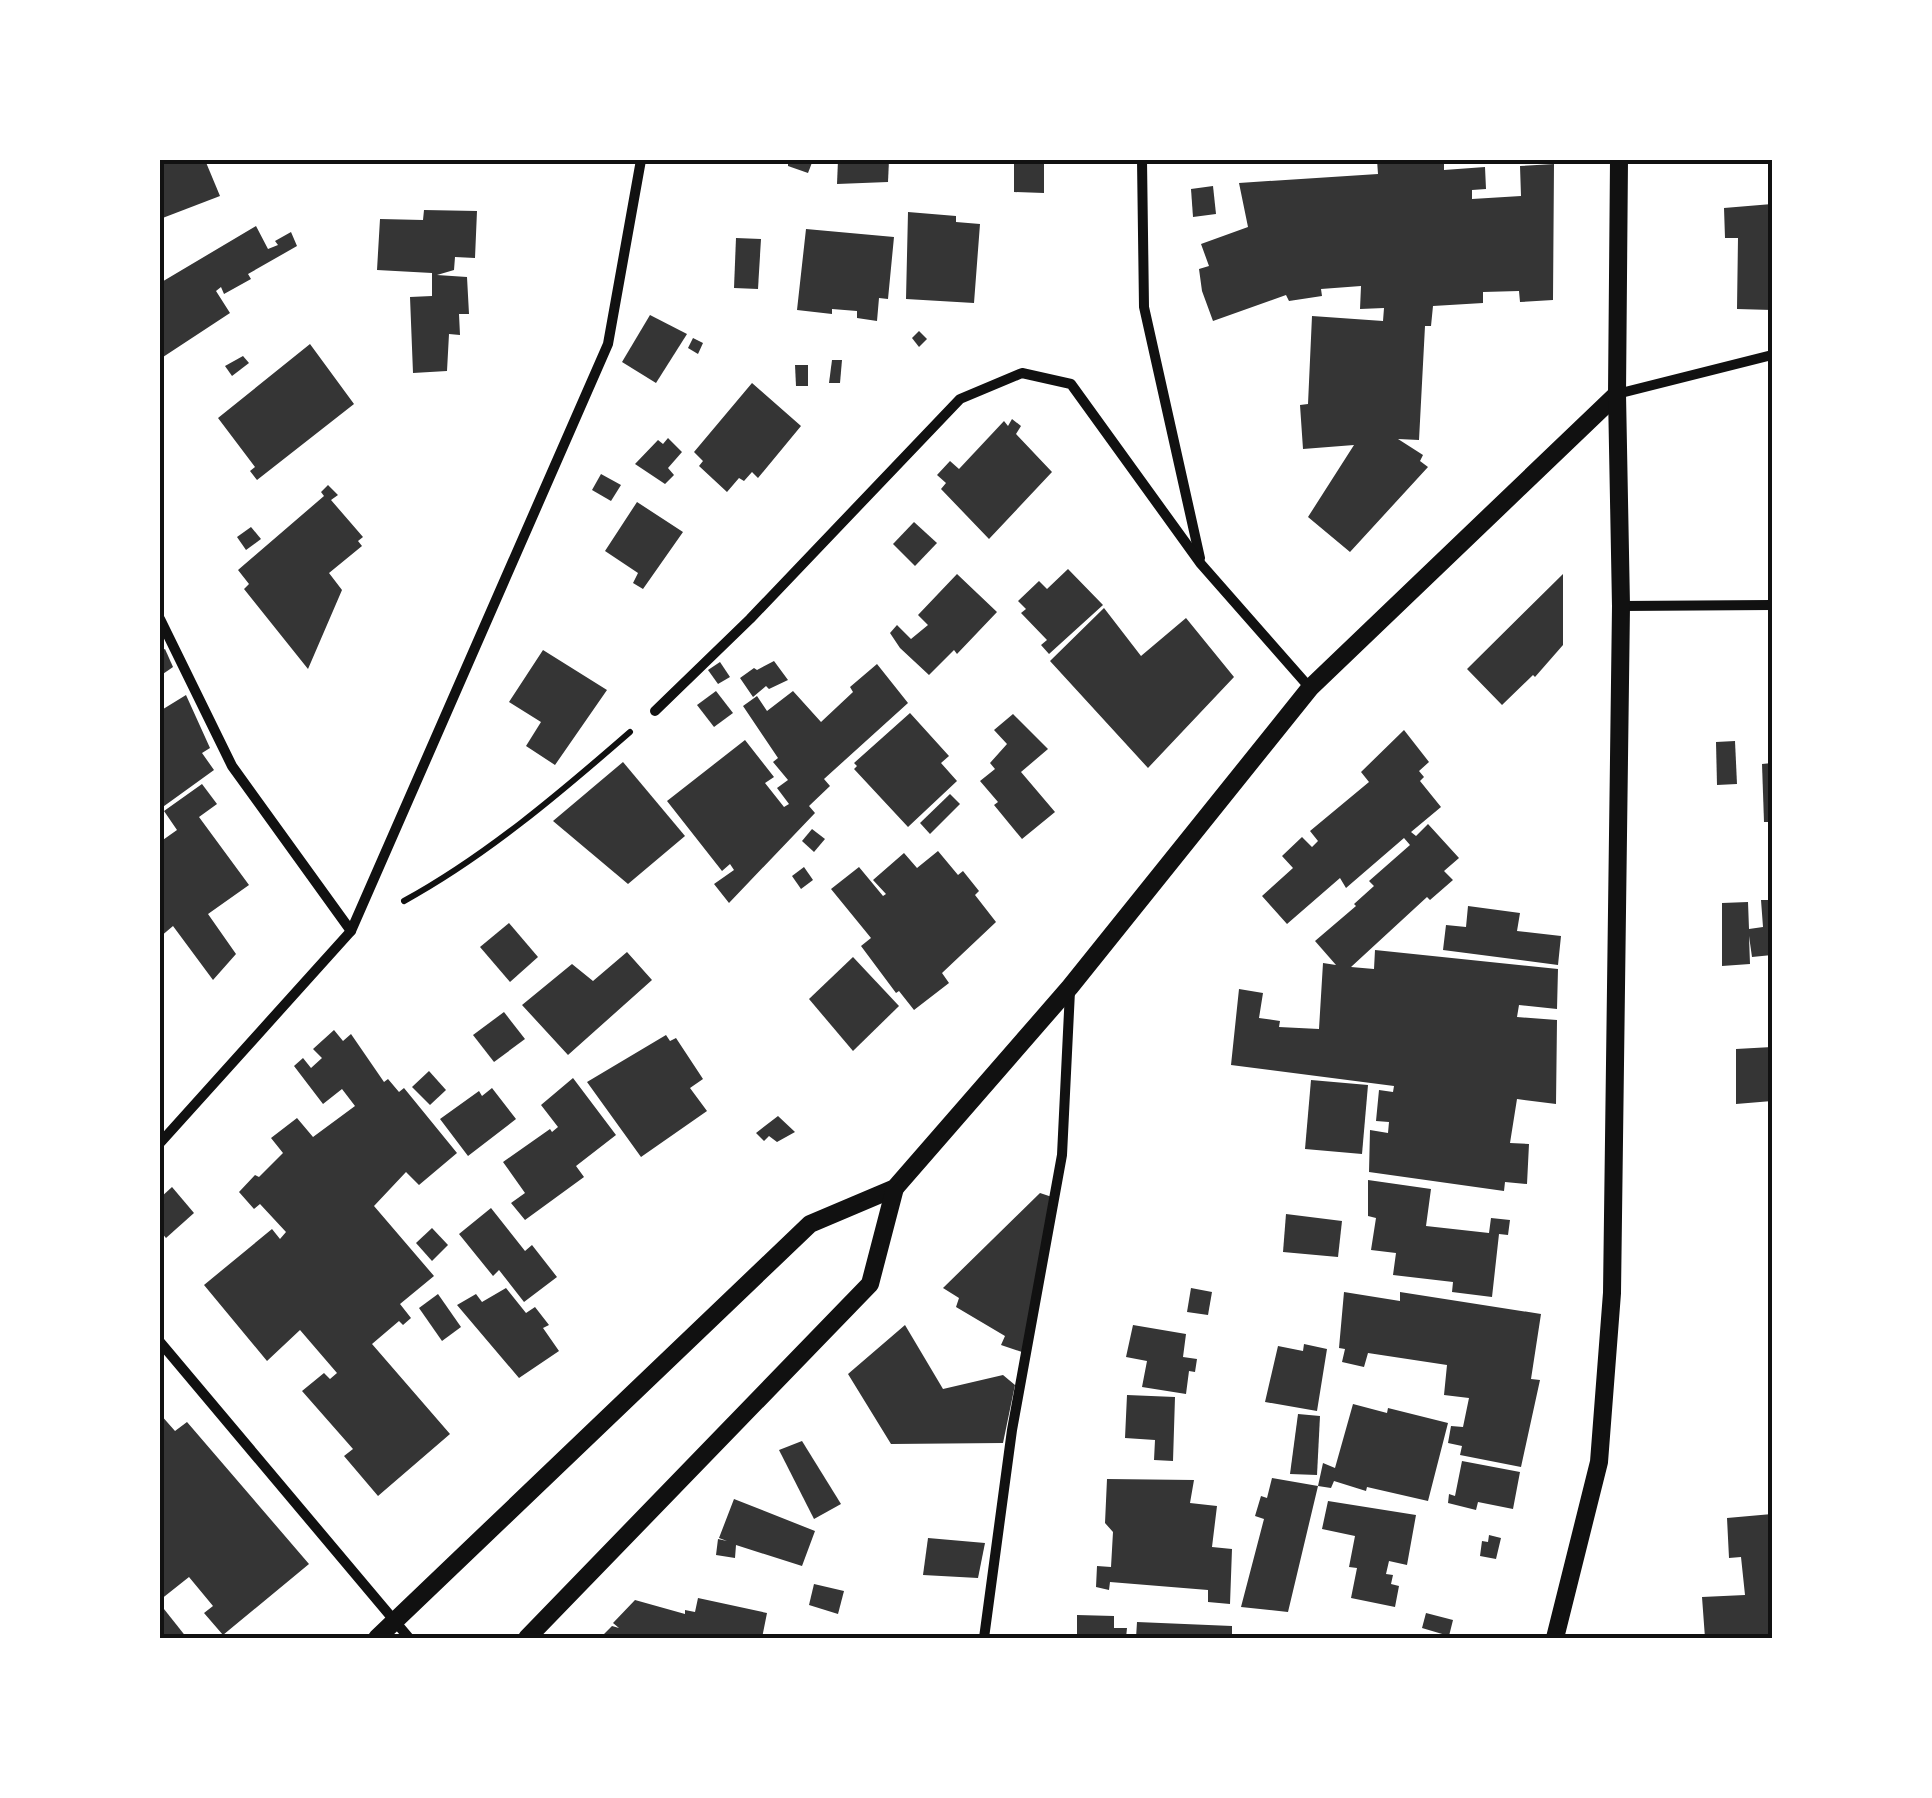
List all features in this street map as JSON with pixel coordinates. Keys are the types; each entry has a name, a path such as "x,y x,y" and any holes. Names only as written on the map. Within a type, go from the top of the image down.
{"street":[{"path":"160,1143 351,930 608,344 641,160"},
{"path":"1142,160 1144,308 1201,564"},
{"path":"1555,1638 1599,1462 1612,1293 1621,606 1616,394 1619,160"},
{"path":"376,1638 810,1224 895,1188 1070,987 1310,688 1616,394 1772,356"},
{"path":"655,711 750,619 960,399 1022,373 1071,384 1201,564 1310,688"},
{"path":"1621,606 1772,605"},
{"path":"160,620 232,766 351,930"},
{"path":"984,1638 1012,1430 1062,1155 1070,987"},
{"path":"527,1638 870,1284 895,1188"},
{"path":"160,1342 409,1638"}],"path":[{"path":"351,930 430,887 525,818 655,711"}],"building":[{"path":"160,160 205,160 220,196 160,219"},
{"path":"788,160 813,160 808,173 788,166"},
{"path":"838,160 889,160 888,182 837,184"},
{"path":"1014,160 1044,160 1044,193 1014,192"},
{"path":"1377,160 1444,160 1444,170 1485,167 1486,189 1472,190 1472,199 1521,196 1520,166 1554,164 1553,300 1520,302 1519,291 1483,292 1483,303 1433,306 1431,326 1425,326 1419,440 1398,439 1423,455 1420,461 1428,467 1350,552 1308,517 1354,445 1303,449 1300,405 1308,404 1312,316 1383,321 1384,308 1360,309 1361,286 1321,289 1322,296 1289,301 1286,295 1213,321 1199,269 1209,266 1201,244 1248,227 1239,183 1378,174"},
{"path":"1213,186 1216,214 1193,217 1191,189"},
{"path":"1772,204 1772,310 1737,309 1738,238 1725,238 1724,208"},
{"path":"424,210 477,211 475,258 455,257 454,270 437,275 467,277 469,314 459,314 460,335 449,334 447,371 413,373 410,297 432,296 432,273 377,270 380,219 423,220"},
{"path":"908,212 956,216 956,222 980,224 974,303 906,299"},
{"path":"256,226 268,249 291,232 297,246 248,274 251,279 224,294 221,287 216,291 230,313 160,359 160,283"},
{"path":"806,229 894,237 888,299 879,298 877,321 857,318 857,311 832,309 832,314 797,310"},
{"path":"736,238 761,239 758,289 734,288"},
{"path":"650,315 687,334 656,383 622,362"},
{"path":"919,331 927,339 919,347 912,338"},
{"path":"693,338 703,343 698,354 688,348"},
{"path":"310,344 354,404 257,480 250,471 255,467 218,418"},
{"path":"243,356 249,363 232,376 225,366"},
{"path":"832,360 842,360 840,383 829,383"},
{"path":"795,365 808,365 808,386 796,386"},
{"path":"752,383 801,426 758,478 752,472 744,481 739,478 727,492 699,466 703,461 694,452"},
{"path":"1012,419 1021,426 1016,434 1052,472 989,539 941,489 946,483 937,475 950,461 959,469 1004,421 1008,426"},
{"path":"668,438 682,452 668,468 674,475 665,484 635,464 658,440 663,444"},
{"path":"601,474 621,485 611,501 592,490"},
{"path":"328,485 338,495 331,500 363,537 358,541 362,546 329,573 342,590 308,669 244,589 249,584 238,570 324,496 321,492"},
{"path":"637,502 683,532 643,589 633,583 638,573 605,551"},
{"path":"914,522 937,543 915,566 893,544"},
{"path":"251,527 261,539 246,550 237,537"},
{"path":"1068,569 1103,605 1049,654 1041,645 1047,640 1021,613 1026,609 1018,601 1039,581 1047,589"},
{"path":"957,574 997,612 957,654 954,650 929,675 890,633 897,625 911,639 928,625 918,615"},
{"path":"1563,574 1563,645 1535,677 1502,705 1467,669"},
{"path":"1104,608 1141,656 1186,618 1234,677 1148,768 1050,661"},
{"path":"165,649 173,667 160,676 160,651"},
{"path":"543,650 607,690 555,765 526,746 541,722 509,702"},
{"path":"774,661 788,680 769,689 766,686 753,697 740,678"},
{"path":"720,662 730,677 718,684 708,670"},
{"path":"877,664 908,703 824,779 830,786 809,806 815,813 729,903 714,884 734,870 730,864 722,871 667,801 745,740 774,777 765,783 784,807 789,804 777,788 788,780 773,762 778,758 743,706 757,696 767,711 793,691 821,722 853,692 850,687"},
{"path":"716,691 733,713 714,727 697,705"},
{"path":"186,695 210,748 202,753 214,770 160,809 160,731 164,729 160,711"},
{"path":"910,713 949,756 941,763 957,781 908,827 854,769 854,763"},
{"path":"1013,714 1048,749 1021,772 1055,812 1022,839 980,781 995,769 990,763 1007,744 994,730"},
{"path":"1404,730 1429,762 1419,771 1424,777 1420,781 1441,807 1411,832 1416,836 1428,824 1459,858 1444,871 1453,880 1430,900 1427,897 1351,967 1374,969 1375,950 1558,969 1557,1009 1519,1005 1517,1017 1557,1020 1556,1104 1517,1099 1510,1143 1529,1144 1527,1184 1505,1182 1504,1191 1369,1172 1370,1130 1388,1133 1389,1122 1376,1121 1379,1090 1393,1092 1394,1086 1231,1065 1239,989 1263,993 1259,1018 1280,1021 1279,1027 1319,1029 1323,963 1336,965 1315,941 1356,906 1374,886 1369,881 1410,845 1404,838 1346,888 1340,878 1287,924 1262,896 1293,868 1282,856 1302,837 1312,847 1318,841 1310,831 1369,782 1361,772"},
{"path":"1735,741 1737,784 1717,785 1716,742"},
{"path":"623,762 685,836 628,884 553,821"},
{"path":"1772,763 1772,822 1764,822 1762,764"},
{"path":"202,784 217,804 199,817 249,885 208,914 236,954 213,980 173,926 160,937 160,842 177,830 164,811"},
{"path":"950,794 960,804 930,834 920,823"},
{"path":"812,829 825,839 814,852 802,841"},
{"path":"938,851 958,875 963,871 996,922 942,973 949,983 914,1010 899,991 896,993 861,946 871,938 831,889 859,867 883,896 886,894 873,880 904,853 917,868"},
{"path":"804,867 813,880 801,889 792,876"},
{"path":"1761,900 1772,900 1772,955 1752,957 1749,936 1750,964 1722,966 1722,903 1748,902 1749,929 1763,927"},
{"path":"1468,906 1520,913 1517,931 1561,936 1558,965 1443,950 1446,925 1466,927"},
{"path":"509,923 538,957 510,982 480,947"},
{"path":"627,952 652,980 568,1055 522,1005 572,964 593,981"},
{"path":"853,957 899,1006 853,1051 809,999"},
{"path":"504,1012 525,1039 494,1062 473,1035"},
{"path":"334,1030 343,1041 351,1034 384,1082 388,1079 399,1092 404,1088 457,1153 419,1185 406,1172 374,1206 434,1276 400,1304 411,1318 403,1325 399,1321 372,1344 450,1434 378,1496 344,1456 353,1449 302,1391 324,1373 330,1379 337,1373 300,1330 267,1361 204,1285 272,1229 280,1239 286,1232 260,1204 254,1209 239,1192 283,1153 271,1138 297,1118 313,1137 355,1106 342,1089 323,1104 294,1066 303,1058 311,1068 322,1058 313,1049"},
{"path":"666,1035 670,1041 676,1038 703,1079 690,1088 707,1111 641,1157 587,1082"},
{"path":"1772,1047 1772,1101 1736,1104 1736,1049"},
{"path":"429,1071 446,1090 430,1105 412,1087"},
{"path":"573,1078 616,1135 576,1166 584,1177 525,1220 511,1203 525,1193 503,1162 558,1127 541,1105"},
{"path":"1311,1080 1368,1085 1362,1154 1305,1149"},
{"path":"492,1088 516,1119 468,1156 440,1119 479,1091 482,1096"},
{"path":"778,1116 795,1132 777,1142 769,1136 764,1141 756,1133"},
{"path":"1368,1180 1431,1189 1426,1226 1489,1233 1491,1218 1510,1220 1508,1235 1499,1234 1492,1297 1452,1292 1453,1282 1393,1275 1396,1253 1371,1250 1376,1218 1368,1216"},
{"path":"172,1187 194,1213 166,1238 160,1231 160,1198"},
{"path":"1040,1193 1052,1197 1022,1352 1001,1345 1005,1336 956,1307 959,1298 943,1288"},
{"path":"491,1208 525,1251 532,1245 557,1277 524,1302 499,1270 493,1276 459,1234"},
{"path":"1286,1214 1342,1221 1338,1257 1283,1252"},
{"path":"432,1228 448,1245 432,1261 416,1243"},
{"path":"506,1288 526,1313 535,1307 549,1325 543,1328 559,1351 519,1378 457,1305 476,1294 482,1302"},
{"path":"1191,1288 1212,1292 1208,1315 1187,1312"},
{"path":"1344,1292 1400,1301 1400,1292 1541,1314 1531,1379 1540,1380 1521,1467 1460,1455 1462,1446 1448,1443 1451,1426 1463,1427 1469,1398 1444,1395 1447,1365 1368,1353 1364,1367 1342,1362 1345,1349 1339,1348"},
{"path":"438,1294 461,1327 442,1341 419,1308"},
{"path":"905,1325 943,1389 1003,1375 1015,1385 1003,1443 891,1444 848,1374"},
{"path":"1133,1325 1186,1334 1183,1357 1197,1359 1195,1372 1189,1371 1186,1394 1142,1387 1147,1361 1126,1357"},
{"path":"1304,1344 1327,1349 1317,1411 1265,1402 1278,1346 1303,1351"},
{"path":"1127,1395 1175,1397 1173,1461 1154,1460 1155,1440 1125,1438"},
{"path":"1353,1404 1448,1423 1428,1501 1367,1487 1366,1491 1334,1481 1331,1488 1318,1486 1323,1463 1335,1468"},
{"path":"160,1414 175,1431 187,1422 309,1564 223,1635 204,1613 213,1606 189,1577 160,1600"},
{"path":"1298,1414 1320,1416 1317,1475 1290,1474"},
{"path":"802,1441 841,1504 814,1519 779,1450"},
{"path":"1462,1461 1520,1472 1513,1509 1478,1502 1476,1510 1448,1503 1449,1494 1455,1496"},
{"path":"1272,1478 1318,1486 1288,1612 1241,1607 1264,1519 1255,1516 1261,1496 1267,1498"},
{"path":"1107,1479 1194,1480 1190,1503 1217,1506 1212,1547 1232,1549 1230,1604 1208,1602 1208,1590 1110,1582 1109,1590 1096,1587 1097,1566 1111,1567 1113,1532 1105,1523"},
{"path":"734,1499 815,1531 802,1566 736,1545 735,1558 716,1555 718,1539 727,1541 719,1538"},
{"path":"1328,1501 1416,1515 1407,1565 1389,1561 1386,1574 1393,1575 1391,1584 1399,1586 1395,1607 1351,1598 1357,1568 1349,1567 1355,1536 1322,1529"},
{"path":"1772,1514 1772,1638 1705,1638 1702,1597 1745,1595 1741,1557 1729,1558 1727,1518"},
{"path":"1489,1535 1501,1538 1496,1559 1480,1556 1482,1541 1488,1542"},
{"path":"928,1538 985,1543 978,1578 923,1575"},
{"path":"814,1584 844,1591 838,1614 809,1605"},
{"path":"698,1598 767,1613 762,1638 600,1638 612,1626 619,1628 613,1623 635,1600 685,1614 685,1610 695,1612"},
{"path":"160,1604 187,1638 160,1638"},
{"path":"1426,1613 1453,1620 1449,1636 1422,1628"},
{"path":"1077,1615 1114,1616 1114,1628 1127,1628 1126,1638 1077,1638"},
{"path":"1137,1622 1232,1626 1232,1638 1136,1638"}]}
